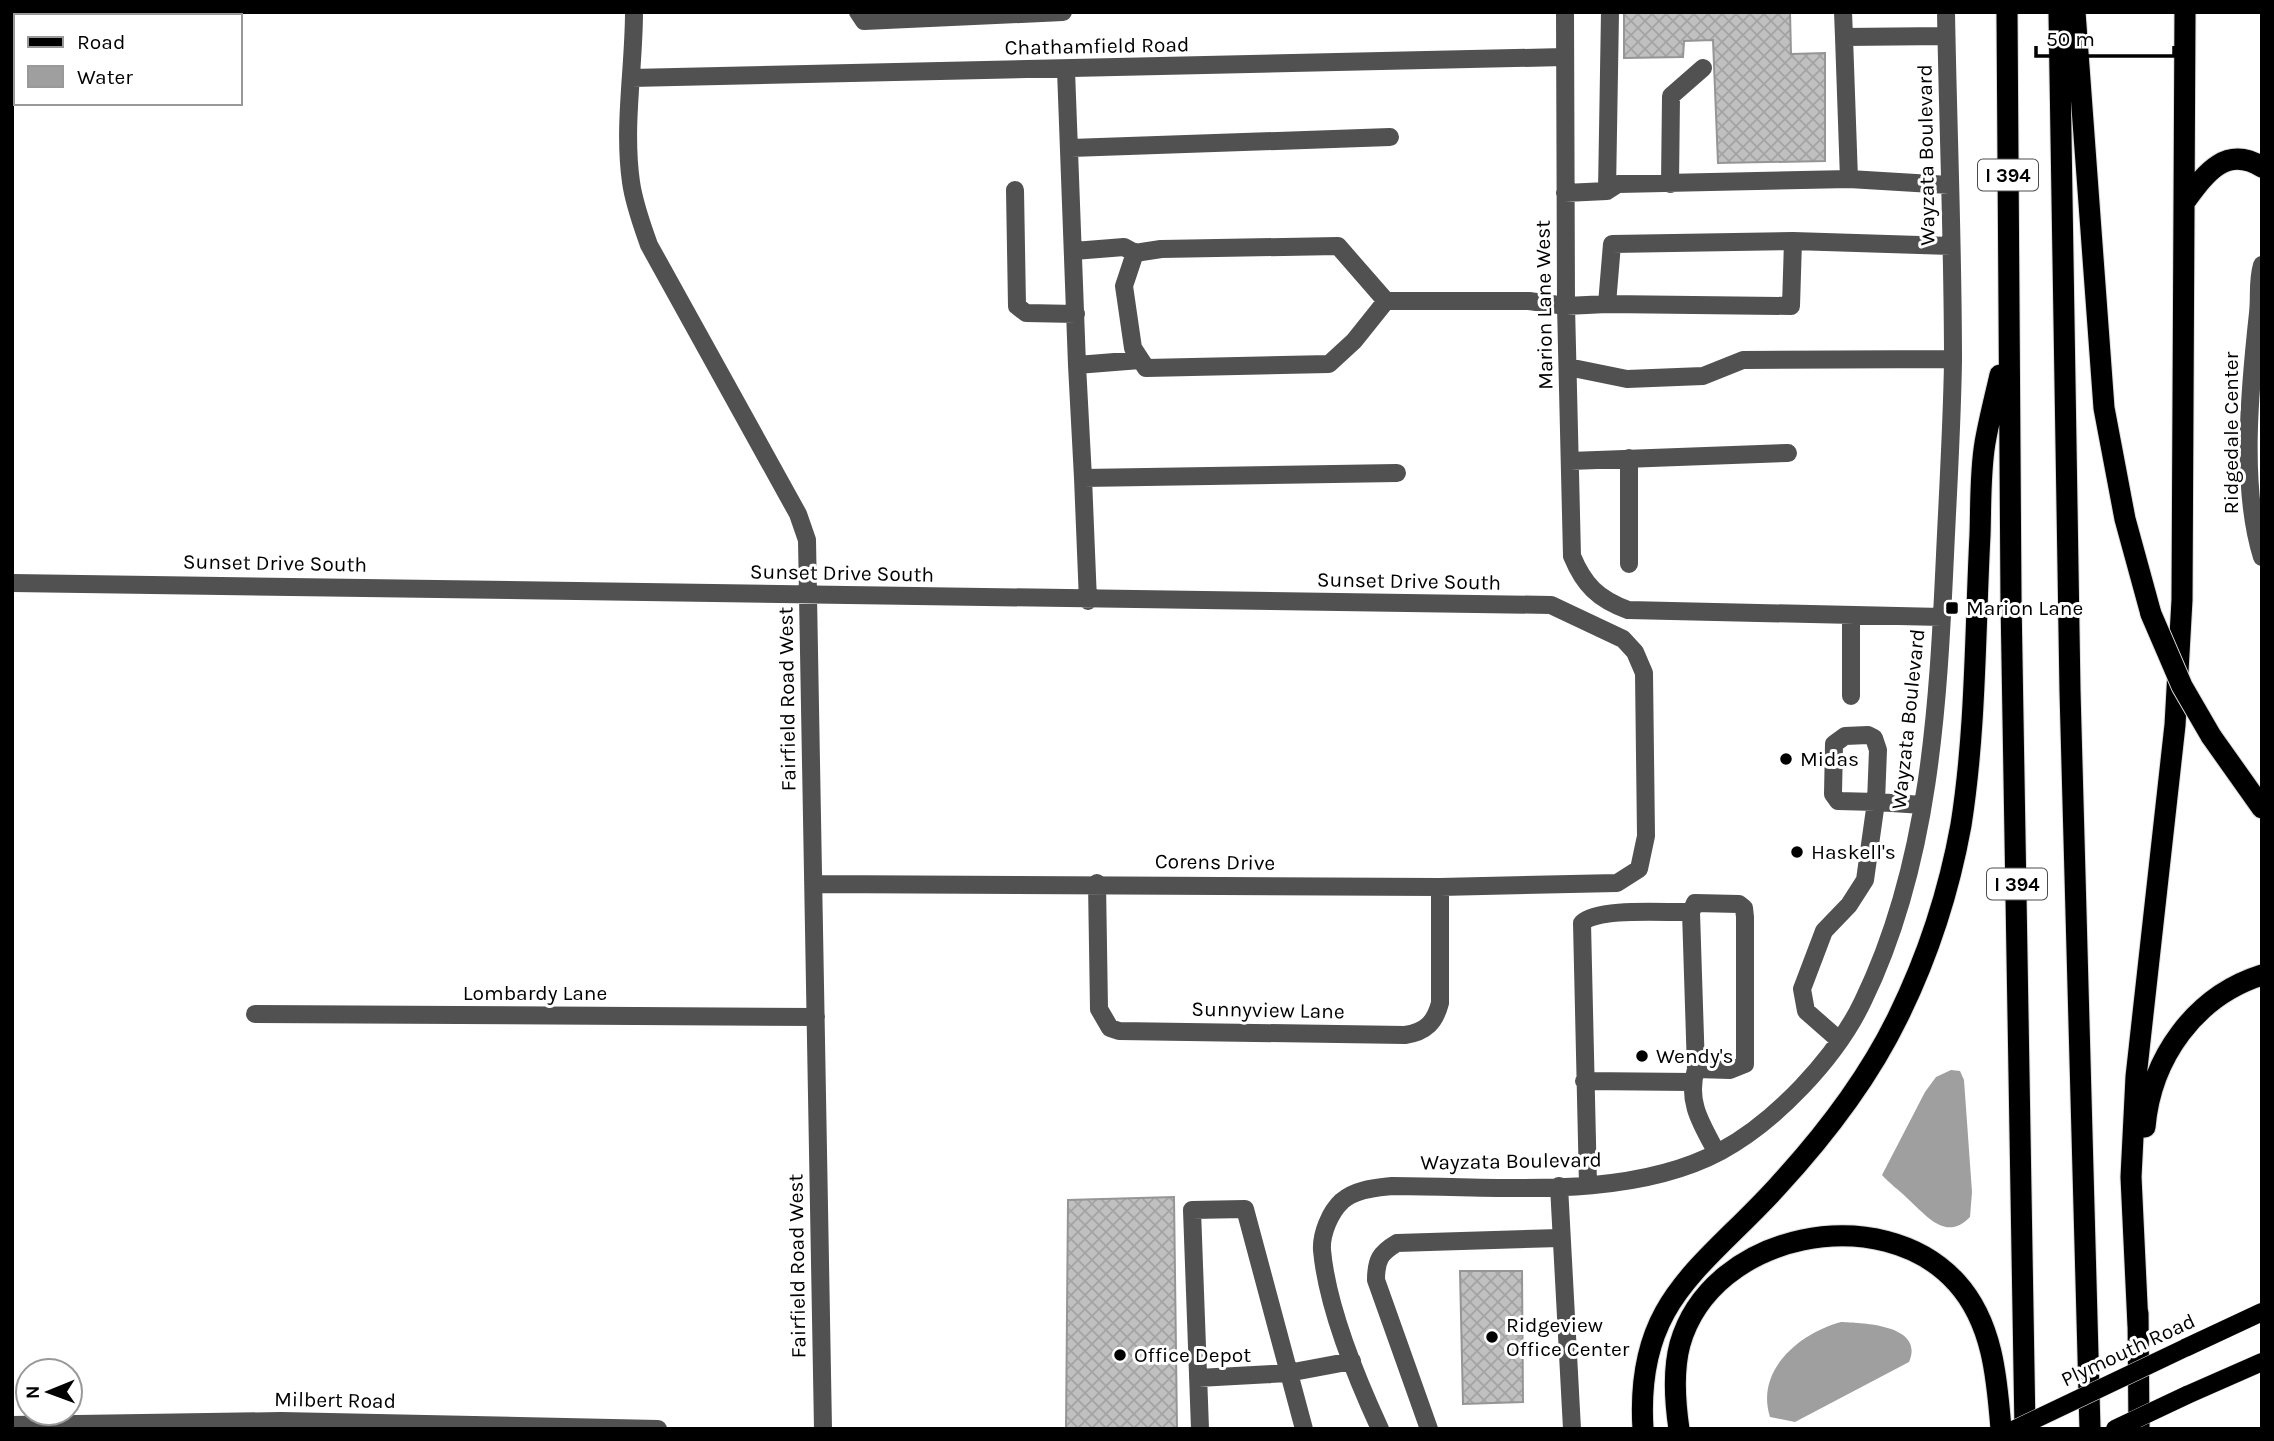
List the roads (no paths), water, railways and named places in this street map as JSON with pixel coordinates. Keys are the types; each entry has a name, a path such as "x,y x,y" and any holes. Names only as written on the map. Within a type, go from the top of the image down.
{"highway":[{"name":"I 394","path":"2007,12 2008,338 2025,1429"},
{"name":"I 394","path":"2059,12 2070,691 2090,1429"},
{"path":"2075,12 2104,408 2122,508 2151,614 2182,686 2211,736 2262,808"},
{"path":"2138,1326 2132,1219 2133,1130 2152,906 2175,724 2180,628 2186,200 2185,12"},
{"path":"2186,200 2207,172 2228,160 2247,158 2262,167"},
{"path":"1643,1429 1642,1403 1646,1366 1650,1348 1672,1297 1817,1141 1874,1060 1897,1020 1923,965 1942,905 1961,823 1970,735 1984,445 2008,338"},
{"path":"2139,1429 2141,1176 2146,1116 2152,1087 2176,1039 2205,1003 2227,989 2262,975"},
{"path":"1679,1428 1676,1403 1680,1343 1710,1292 1728,1273 1765,1251 1816,1238 1852,1236 1889,1241 1912,1250 1957,1283 1970,1301 1988,1338 1994,1360 2001,1429"}],"main road":[{"name":"Plymouth Road","path":"2015,1429 2262,1312"},
{"path":"2115,1429 2262,1362"}],"street":[{"name":"Fairfield Road West","path":"634,12 631,182 645,234 798,514 807,540 822,1429"},
{"path":"859,12 864,21 1063,12"},
{"name":"Marion Lane West","path":"1565,12 1566,306 1572,556 1581,577 1592,591 1609,603 1628,610 1851,615"},
{"path":"1607,191 1610,12"},
{"path":"1843,12 1849,179"},
{"name":"Wayzata Boulevard","path":"1380,1429 1334,1306 1321,1248 1332,1214 1341,1201 1355,1193 1381,1187 1588,1185 1674,1169 1717,1153 1747,1136 1780,1108 1839,1040 1861,1005 1896,918 1923,805 1942,617 1953,359 1946,12"},
{"path":"1844,37 1947,36"},
{"name":"Chathamfield Road","path":"631,78 1564,57"},
{"path":"1670,184 1671,96 1703,68"},
{"path":"1066,70 1088,601"},
{"path":"1071,148 1390,136"},
{"path":"1565,192 1607,191 1618,184 1849,179 1949,185"},
{"path":"1015,190 1017,306 1026,313 1076,314"},
{"path":"1074,251 1124,247 1135,253 1338,246 1387,301 1529,301 1566,306 1791,306 1793,241"},
{"path":"1607,304 1612,244 1793,241 1951,246"},
{"path":"1135,253 1124,286 1133,348 1146,368 1212,364 1329,364 1354,341 1387,301"},
{"name":"Ridgedale Center","path":"2262,265 2258,278 2260,306 2253,352 2256,480 2252,510 2262,557"},
{"path":"1568,367 1627,379 1703,376 1743,360 1953,359"},
{"path":"1077,365 1140,360"},
{"path":"1570,461 1788,453"},
{"path":"1629,458 1629,564"},
{"path":"1083,478 1397,473"},
{"name":"Sunset Drive South","path":"12,583 808,594 1088,601 1551,605 1623,639 1635,652 1644,673 1646,836 1639,869 1617,883"},
{"path":"1851,696 1851,615 1942,617"},
{"path":"1839,1040 1806,1011 1802,989 1824,931 1849,905 1865,880 1876,802 1923,805"},
{"name":"Corens Drive","path":"813,884 1097,883 1440,887 1617,883"},
{"name":"Sunnyview Lane","path":"1097,883 1099,1009 1110,1028 1119,1031 1405,1035 1427,1027 1436,1017 1440,1003 1440,887"},
{"path":"1584,1081 1694,1076 1730,1070 1745,1064 1744,908 1733,903 1695,903 1691,912 1694,1076 1693,1104 1717,1153"},
{"path":"1588,1185 1582,923 1587,918 1603,915 1691,912"},
{"name":"Lombardy Lane","path":"255,1014 816,1017"},
{"path":"1559,1186 1572,1429"},
{"path":"1200,1429 1192,1210 1245,1209 1304,1429"},
{"path":"1429,1429 1376,1280 1376,1263 1380,1256 1397,1243 1560,1238"},
{"path":"1198,1378 1288,1373 1352,1360"},
{"name":"Milbert Road","path":"12,1425 658,1429"}],"water":[{"path":"1951,1070 1960,1071 1964,1080 1972,1192 1970,1217 1961,1224 1945,1227 1929,1219 1882,1175 1925,1092 1936,1077"},
{"path":"1841,1322 1877,1325 1901,1333 1912,1350 1909,1362 1795,1422 1770,1417 1767,1400 1769,1384 1784,1356 1810,1335"}],"place":[{"name":"Marion Lane","path":"1952,608"},
{"name":"Midas","path":"1786,759"},
{"name":"Haskell's","path":"1797,852"},
{"name":"Wendy's","path":"1642,1056"},
{"name":"Ridgeview Office Center","path":"1492,1337"},
{"name":"Office Depot","path":"1120,1355"}]}
